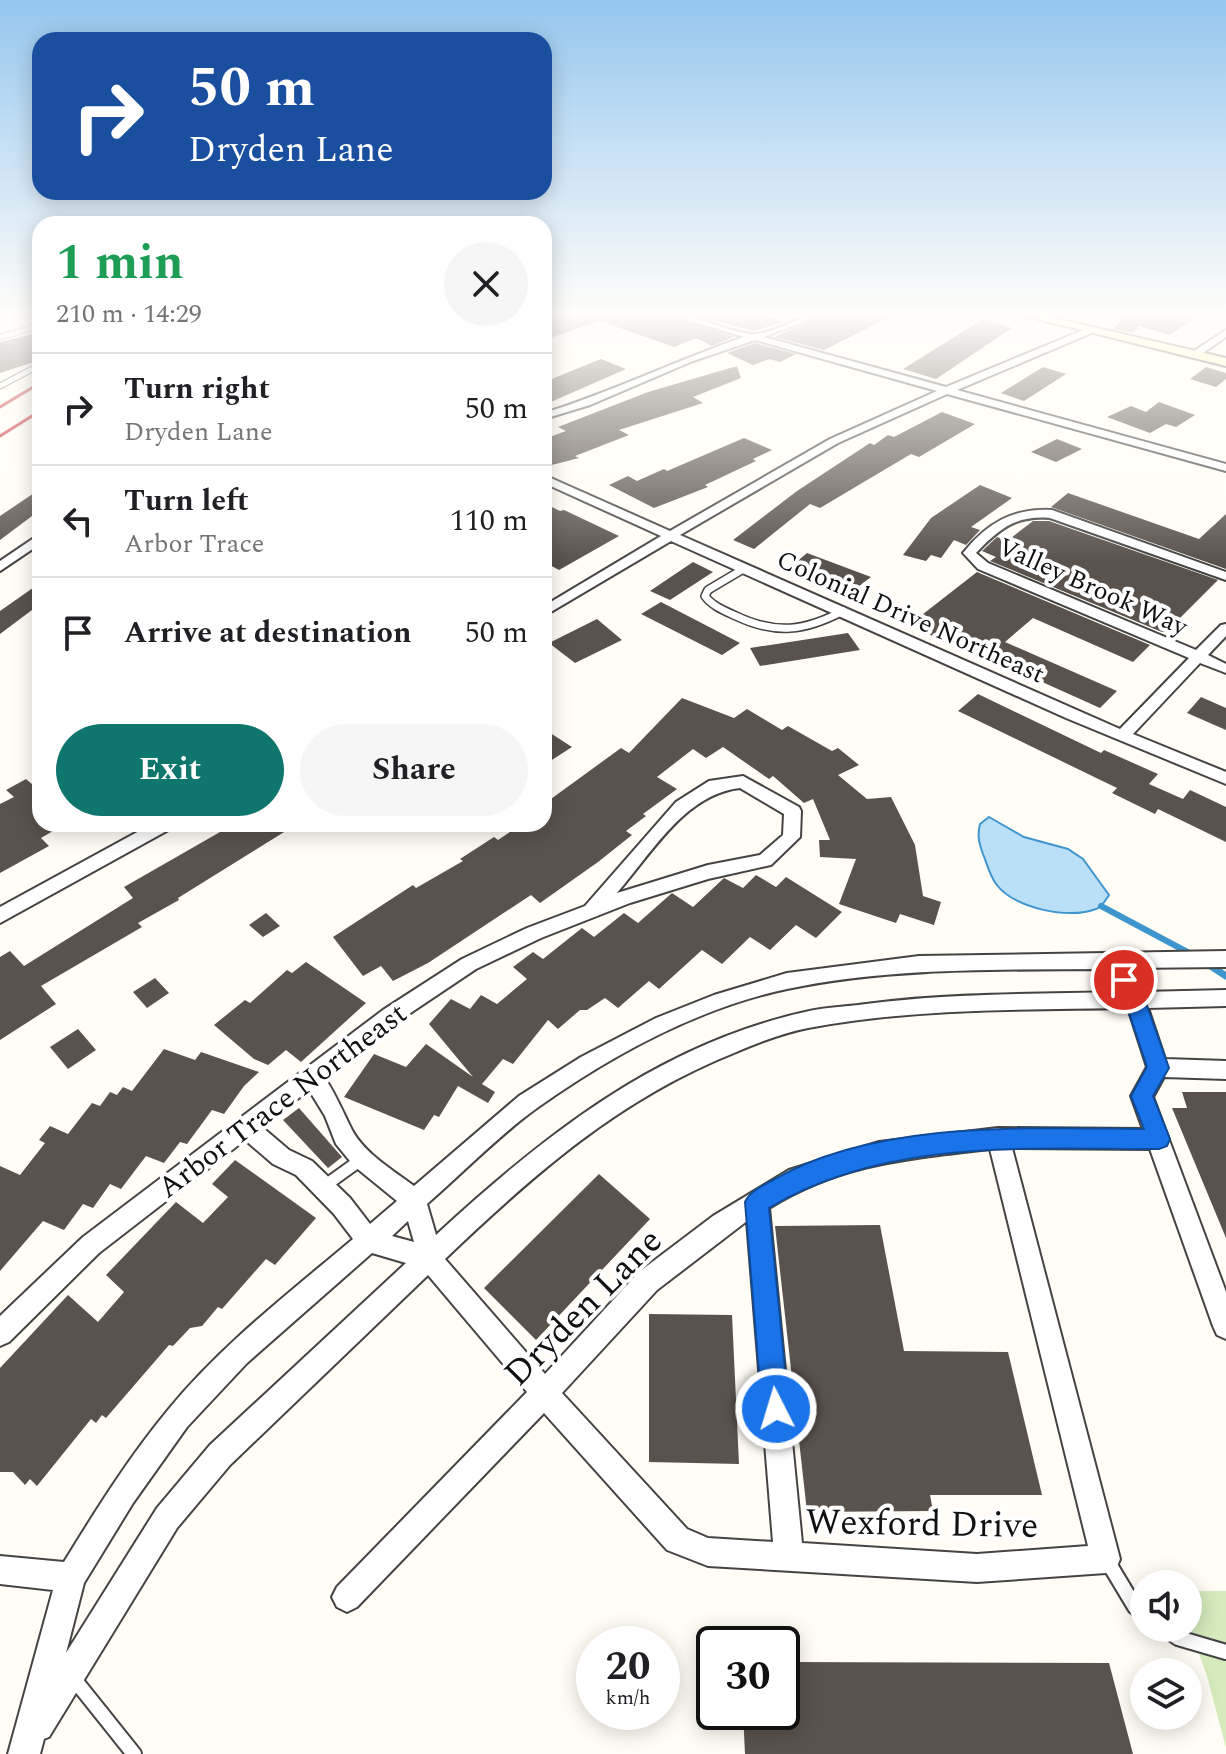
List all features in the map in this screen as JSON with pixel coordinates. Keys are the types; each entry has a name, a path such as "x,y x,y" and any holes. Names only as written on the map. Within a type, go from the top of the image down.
{"street":[{"path":"552,414 598,398"},
{"path":"552,607 798,460 878,419 930,398"},
{"path":"972,398 1226,468"},
{"name":"Colonial Drive Northeast","path":"552,483 1122,736 1226,778"},
{"name":"Valley Brook Way","path":"1197,658 1102,614 983,566 969,553 1015,513 1033,512 1052,514 1226,576"},
{"path":"0,567 32,544"},
{"path":"1122,736 1226,628"},
{"path":"1197,658 1226,669"},
{"name":"Arbor Trace Northeast","path":"0,1333 91,1245 390,1016 469,964 592,910 708,872 765,860 791,837 793,811 743,782 715,785 682,806 592,910"},
{"path":"0,916 152,832"},
{"path":"26,1748 71,1577 123,1493 178,1418 238,1354 527,1103 551,1087 588,1063 663,1024 721,1001 787,981 919,964 1226,959"},
{"path":"1113,960 1135,1000 1158,1068 1142,1096 1226,1326"},
{"path":"26,1748 167,1518 220,1455 465,1224 562,1139 617,1101 688,1062 806,1020 918,1005 1226,998"},
{"path":"1158,1068 1226,1070"},
{"path":"312,1077 334,1111 344,1137 362,1159 415,1201 430,1259"},
{"path":"246,1127 281,1157 304,1168 368,1240 430,1259"},
{"path":"998,1138 1106,1559"},
{"name":"Dryden Lane","path":"347,1597 545,1393 648,1281 721,1224 797,1178 879,1152 998,1138 1159,1139"},
{"path":"757,1202 789,1557"},
{"name":"Wexford Drive","path":"430,1259 677,1540 708,1552 977,1568 1106,1559"},
{"path":"0,1570 71,1577"}],"lane":[{"path":"745,568 708,590 705,596 710,603 767,631 818,625 843,611"},
{"path":"323,1187 362,1159"},
{"path":"1106,1559 1130,1599"},
{"path":"1192,1642 1226,1652"},
{"path":"70,1674 134,1754"}],"green space":[{"path":"1202,1591 1226,1591 1226,1748 1202,1658 1195,1642 1202,1642"}],"water":[{"path":"989,817 1024,837 1068,849 1083,859 1109,895 1105,902 1098,908 1084,912 1057,912 1028,905 1004,892 992,877 980,843 980,824"}],"building":[{"path":"633,398 694,398 703,403 619,430 629,435 575,456 579,458 552,465 552,436 566,431 558,427"},
{"path":"1159,402 1195,415 1176,427 1166,424 1150,433 1107,417 1131,406 1146,412"},
{"path":"942,412 975,424 919,457 911,454 820,508 810,504 754,549 733,540 797,491 870,443 874,445 888,435 894,437"},
{"path":"744,438 772,450 705,485 708,487 654,508 609,485 628,476 637,481 664,469 667,471"},
{"path":"1057,439 1082,449 1056,462 1031,452"},
{"path":"980,485 1012,498 971,527 980,530 966,545 954,540 941,558 931,555 926,561 903,555 931,518"},
{"path":"1068,493 1199,539 1226,514 1226,569 1051,507"},
{"path":"32,494 32,516 0,540 0,516"},
{"path":"552,507 619,536 559,570 552,566"},
{"path":"1033,521 1049,521 1218,580 1167,631 1162,632 990,561 996,557 982,551 997,537 1007,541"},
{"path":"807,553 871,577 846,596 822,586 826,583 788,569"},
{"path":"693,562 713,572 670,600 650,591"},
{"path":"977,572 1150,645 1133,662 1033,618 1005,642 1117,691 1100,708 1040,681 1037,683 957,643 954,646 909,625"},
{"path":"32,589 32,610 0,634 0,611"},
{"path":"661,602 740,643 722,655 641,614"},
{"path":"597,619 622,640 575,663 552,645 552,642"},
{"path":"848,633 860,650 760,666 750,648"},
{"path":"978,694 1101,753 1104,750 1158,774 1149,784 1183,799 1190,790 1226,807 1226,842 1158,809 1155,814 1112,793 1117,788 958,711"},
{"path":"1201,697 1226,708 1226,730 1187,713"},
{"path":"682,698 734,718 747,709 782,730 788,726 832,751 838,748 859,765 838,775 867,799 891,797 915,845 923,896 941,902 934,925 900,914 896,923 839,904 856,859 820,857 819,840 830,840 813,799 804,803 773,776 769,779 723,747 706,758 693,749 657,777 677,789 643,814 646,816 626,831 632,835 598,862 540,903 531,895 428,963 393,981 381,966 363,976 333,937 413,885 416,888 463,861 460,859 494,837 498,840 510,832 552,832 552,798 621,748 629,753"},
{"path":"552,734 572,747 552,760"},
{"path":"26,779 32,784 32,832 51,832 41,838 49,846 0,873 0,804 14,797 6,790"},
{"path":"220,832 284,832 138,923 142,927 41,986 56,1004 0,1040 0,957 10,951 24,966 133,898 124,887"},
{"path":"756,875 776,887 786,877 842,912 816,938 796,925 770,950 750,937 722,964 702,950 659,989 649,981 618,1008 605,998 587,1010 580,1010 558,1029 548,1020 513,1064 503,1059 482,1084 495,1092 488,1103 458,1086 439,1117 434,1115 424,1130 344,1097 374,1054 406,1067 426,1044 473,1077 429,1024 451,999 470,1009 481,995 497,1004 527,979 513,967 533,952 543,959 582,928 594,937 624,913 638,923 672,893 693,907 724,878 743,888"},
{"path":"266,913 280,926 263,937 249,925"},
{"path":"306,962 366,1003 301,1062 286,1050 268,1065 254,1059 214,1025 245,1000 250,1003 287,970 292,973"},
{"path":"155,978 169,993 147,1008 133,992"},
{"path":"78,1029 96,1050 68,1069 50,1047"},
{"path":"164,1049 195,1060 201,1052 259,1072 244,1086 224,1114 212,1110 187,1144 180,1142 164,1163 146,1156 121,1189 110,1184 93,1208 83,1204 64,1230 43,1221 0,1271 0,1166 20,1175 45,1143 39,1140 50,1126 68,1134 92,1103 100,1106 110,1092 117,1095 123,1087 132,1091"},
{"path":"1182,1092 1226,1092 1226,1238 1172,1108 1187,1108"},
{"path":"299,1108 342,1157 328,1168 283,1120"},
{"path":"235,1160 316,1218 275,1265 266,1259 222,1309 218,1307 202,1326 190,1328 173,1346 169,1345 106,1418 102,1415 96,1423 91,1419 37,1486 30,1479 25,1485 13,1472 0,1472 0,1368 68,1295 98,1322 124,1292 106,1275 176,1202 203,1223 228,1197 212,1184"},
{"path":"599,1174 650,1219 536,1340 484,1288"},
{"path":"880,1225 904,1351 1008,1352 1042,1495 930,1495 933,1511 807,1512 775,1226"},
{"path":"649,1314 732,1315 739,1464 649,1462"},
{"path":"800,1662 1109,1663 1133,1754 745,1754 744,1730 800,1730"}],"waterway":[{"path":"1101,906 1193,955"},
{"path":"1206,963 1226,976"}],"railway":[{"path":"0,407 15,398"},
{"path":"0,436 32,416"}],"route":[{"path":"776,1409 757,1202 797,1178 879,1152 998,1138 1159,1139 1142,1096 1158,1068 1135,1000 1124,980"}]}
